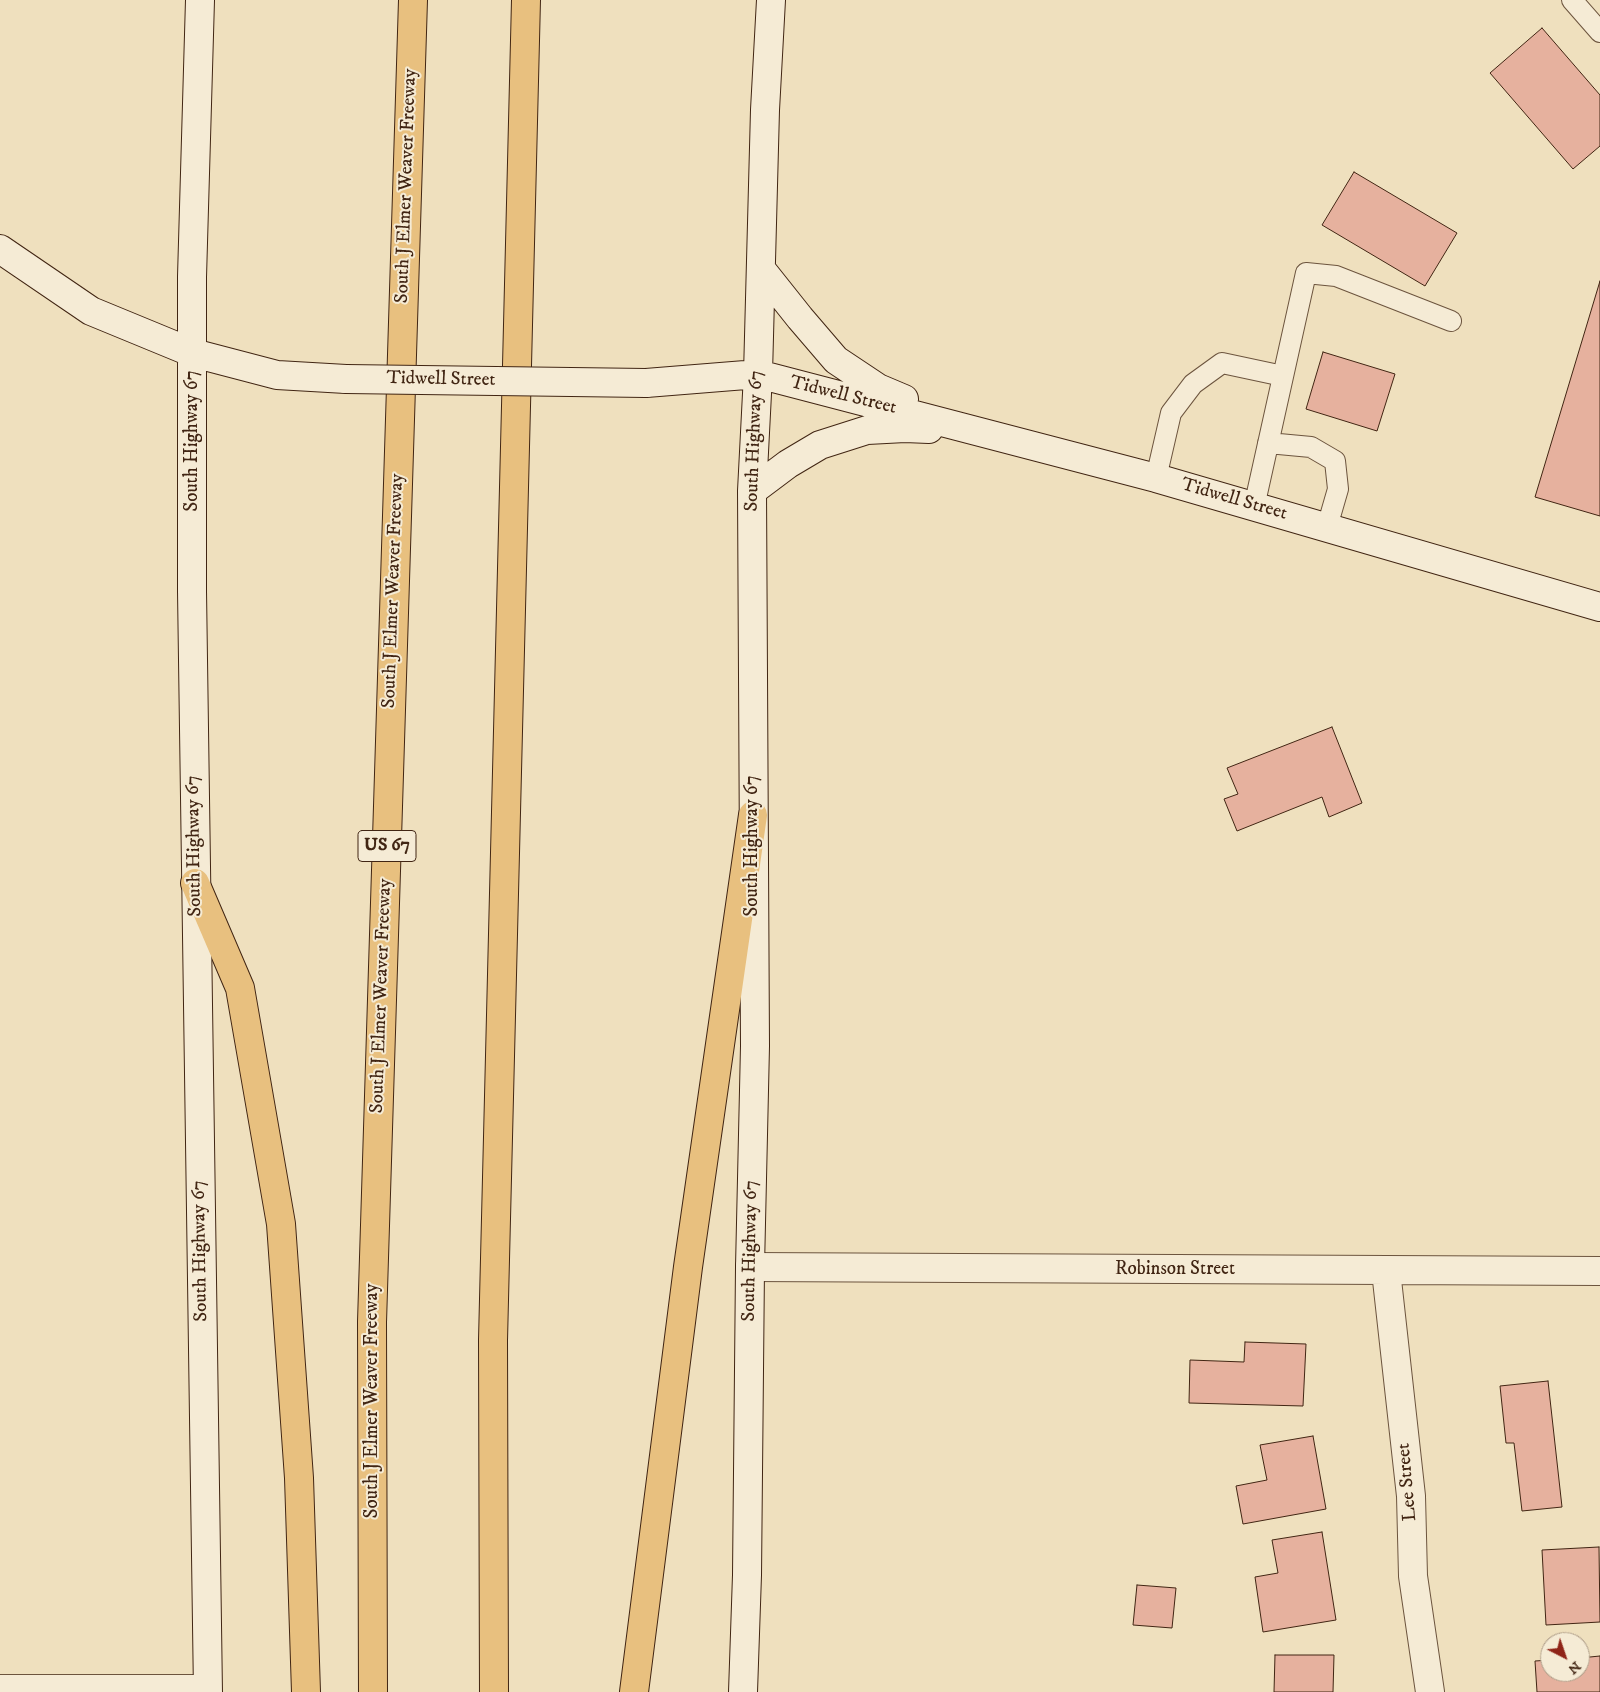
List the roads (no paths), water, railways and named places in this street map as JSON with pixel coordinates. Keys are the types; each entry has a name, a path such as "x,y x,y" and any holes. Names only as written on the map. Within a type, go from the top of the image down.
{"highway":[{"name":"South J Elmer Weaver Freeway","path":"373,1692 372,1322 413,0"},
{"path":"494,1692 493,1340 526,0"},
{"path":"634,1692 688,1267 753,815"},
{"path":"196,882 240,988 281,1224 299,1478 306,1692"}],"main road":[{"name":"South Highway 67","path":"200,0 192,277 192,600 208,1689"},
{"name":"South Highway 67","path":"744,1692 755,1046 752,491 758,374 765,110 771,0"},
{"name":"Tidwell Street","path":"0,249 91,311 193,353 277,375 346,379 646,383 758,374 1156,478 1600,607"},
{"path":"761,269 836,360 878,388 979,431"},
{"path":"752,491 788,464 820,445 867,430 905,428 979,431"},
{"name":"Robinson Street","path":"750,1267 1600,1271"},
{"name":"Lee Street","path":"1386,1271 1411,1496 1413,1576 1430,1692"}],"lane":[{"path":"1572,0 1600,32"},
{"path":"1254,507 1306,273 1336,276 1451,321"},
{"path":"1156,478 1170,413 1192,384 1222,363 1283,376"},
{"path":"1268,443 1311,447 1335,461 1338,489 1327,527"},
{"path":"0,1684 208,1689"}]}
